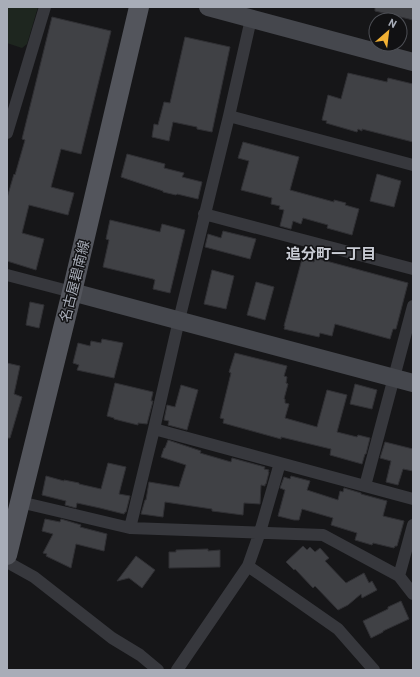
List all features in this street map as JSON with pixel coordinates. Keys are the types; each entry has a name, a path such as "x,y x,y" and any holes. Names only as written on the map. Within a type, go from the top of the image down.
{"main road":[{"name":"名古屋碧南線","path":"8,544 20,502 72,292 139,7"}],"street":[{"path":"7,134 45,7"},
{"path":"208,7 413,62"},
{"path":"130,528 251,19"},
{"path":"229,116 413,166"},
{"path":"204,214 413,270"},
{"path":"7,275 413,383"},
{"path":"365,486 413,306"},
{"path":"154,429 413,499"},
{"path":"177,670 248,566 260,532 280,463"},
{"path":"20,502 130,528 323,535 399,576 413,594"},
{"path":"399,576 413,525"},
{"path":"7,562 34,578 112,638 140,655 158,670"},
{"path":"248,566 338,629 374,670"}],"shaded area":[{"path":"7,7 38,7 27,44 22,48 7,43"}],"building":[{"path":"375,7 413,7 413,20 408,19 408,12 375,11"},
{"path":"52,17 111,31 81,154 61,149 51,187 74,193 68,215 29,205 22,233 44,239 36,270 7,261 7,198 25,140 22,139"},
{"path":"185,37 230,47 212,132 173,122 169,141 152,137 154,124 158,125 164,102 170,103"},
{"path":"348,73 387,82 388,78 413,84 413,142 362,129 362,131 358,129 357,132 326,123 327,121 322,120 328,95 341,99"},
{"path":"243,142 299,157 290,190 334,202 334,200 346,203 345,205 359,209 352,235 327,228 328,225 303,218 301,224 293,221 291,229 280,226 284,210 279,209 280,206 271,204 272,198 241,190 249,161 238,158"},
{"path":"127,154 165,164 164,168 184,173 182,177 202,182 198,199 163,192 121,177"},
{"path":"377,174 401,181 394,207 370,201"},
{"path":"110,220 160,232 162,224 185,230 170,293 153,289 155,280 153,279 103,267 109,240 106,239"},
{"path":"223,231 256,239 250,259 205,247 208,234 221,238"},
{"path":"315,258 408,283 396,329 393,329 390,339 335,324 332,336 320,333 319,337 284,329 302,259 314,262"},
{"path":"212,270 234,276 226,309 204,304"},
{"path":"256,282 274,287 265,320 247,315"},
{"path":"30,302 44,305 39,328 26,325"},
{"path":"102,339 123,343 114,378 77,370 79,365 73,363 78,343 90,346 91,341 101,343"},
{"path":"235,353 287,366 284,376 287,377 286,383 288,384 284,399 285,403 289,404 285,418 317,427 327,390 347,395 337,432 357,437 358,435 370,438 362,464 330,455 331,449 281,437 281,439 223,423 224,419 220,418 231,373 229,372"},
{"path":"7,363 20,366 14,394 22,397 10,438 7,438"},
{"path":"115,383 153,392 151,401 153,401 147,424 138,423 138,425 107,416"},
{"path":"355,384 377,390 372,409 350,404"},
{"path":"181,385 198,390 187,430 168,425 169,421 164,420 167,405 175,407"},
{"path":"168,440 201,451 200,453 231,462 232,458 265,467 264,469 269,470 269,472 265,486 261,485 260,504 244,503 243,515 165,502 163,517 141,514 146,500 149,482 179,487 186,465 161,457"},
{"path":"385,442 413,449 413,471 403,469 398,485 386,482 391,461 380,458"},
{"path":"108,463 126,467 119,494 130,496 126,512 124,514 77,503 76,508 65,505 66,501 42,495 46,476 101,489"},
{"path":"291,476 310,481 307,490 338,500 340,491 343,492 344,488 387,501 383,516 404,521 397,546 394,548 373,543 372,545 355,540 357,533 331,525 333,518 302,509 299,520 278,516 285,490 280,488 284,477 290,479"},
{"path":"45,519 60,522 61,519 81,525 80,527 107,534 104,551 76,544 71,568 46,556 47,554 43,553 53,534 42,531"},
{"path":"303,546 307,550 310,547 315,552 320,548 329,558 325,561 346,583 364,573 369,583 372,581 377,590 362,598 361,594 348,605 338,610 315,586 313,588 295,569 294,570 286,562"},
{"path":"208,549 208,551 220,550 220,567 169,568 169,552 176,552 176,550"},
{"path":"136,556 155,570 142,588 129,578 117,581"},
{"path":"401,601 409,619 371,638 363,621"}],"district":[{"name":"追分町一丁目","path":"331,253"}]}
